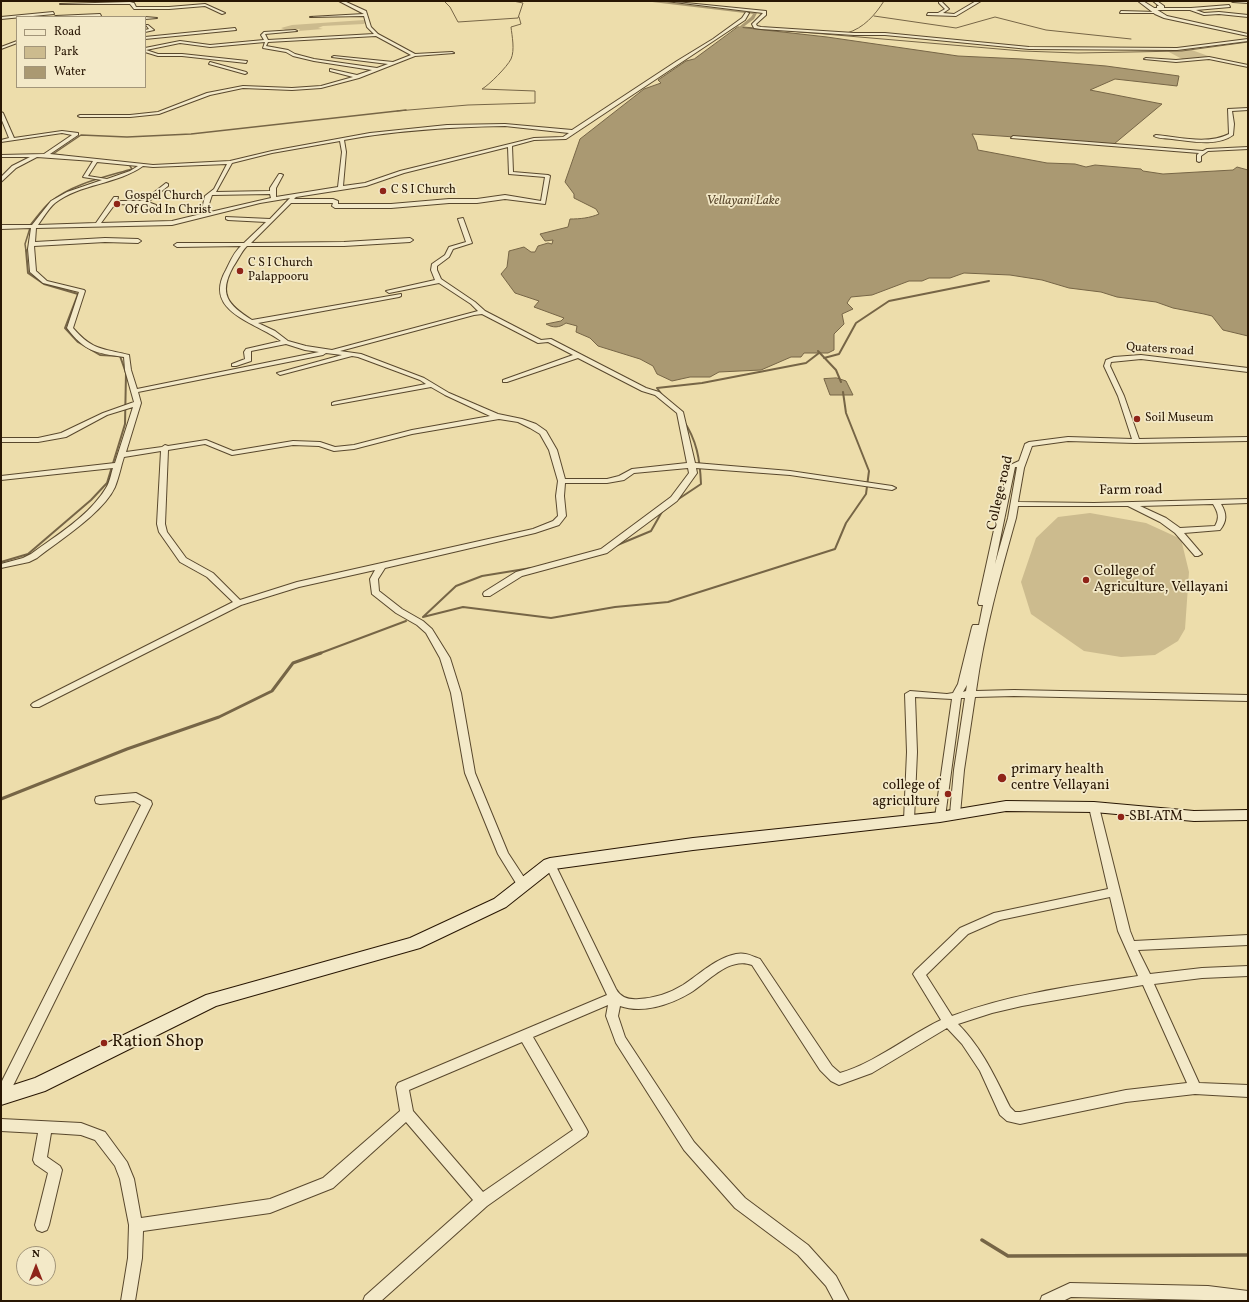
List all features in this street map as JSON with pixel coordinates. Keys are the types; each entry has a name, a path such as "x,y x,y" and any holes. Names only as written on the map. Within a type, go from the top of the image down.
{"main road":[{"path":"1,1096 39,1085 212,1000 414,943 500,903 550,864 693,844 948,816 1006,806 1094,807 1194,816 1248,816"}],"street":[{"path":"341,1 364,11 369,27 377,35 414,55"},
{"path":"668,1 720,6 766,13 754,25 761,28 854,34 885,34 1029,48 1177,49 1248,40"},
{"path":"816,1 826,1"},
{"path":"938,15 947,9 940,2 941,1"},
{"path":"928,14 959,14 979,1"},
{"path":"1140,1 1157,13 1171,19 1248,35"},
{"path":"1150,8 1163,7 1155,1"},
{"path":"1232,1 1248,2"},
{"path":"24,16 58,10 130,3 133,4 134,8 141,9 205,5 223,13"},
{"path":"712,9 726,3"},
{"path":"1202,3 1205,8"},
{"path":"1150,8 1190,9 1229,6"},
{"path":"1190,9 1204,14 1219,13 1248,16"},
{"path":"58,10 100,14"},
{"path":"36,705 238,603 297,584 535,531 556,523 562,516 560,496 562,481 552,450 543,433 520,420 499,417 479,409 422,379 352,354 305,348 286,342 273,332 251,322 235,312 226,302 222,289 225,277 244,245 271,221 292,198 366,184 402,172 539,139 564,138 678,62 714,40 744,18 750,11"},
{"path":"1120,12 1157,13"},
{"path":"312,17 366,15"},
{"path":"1,18 16,17"},
{"path":"4,22 7,18"},
{"path":"146,18 155,18"},
{"path":"275,31 273,30 280,27"},
{"path":"146,29 152,30 160,36"},
{"path":"146,38 236,29"},
{"path":"267,40 263,33 275,31 295,31"},
{"path":"146,50 181,42 210,46 267,40 308,40 377,35"},
{"path":"339,43 385,38"},
{"path":"267,40 264,46 265,48 288,51 297,56 379,70 392,70"},
{"path":"1,48 16,42"},
{"path":"146,50 158,55 182,55 216,60 246,62"},
{"path":"80,116 130,116 159,113 209,94 243,87 311,88 340,83 379,70 414,55 452,53"},
{"path":"327,57 395,63"},
{"path":"1146,59 1176,61 1209,58 1248,66"},
{"path":"216,60 209,63 245,72"},
{"path":"331,70 358,77"},
{"path":"1156,136 1205,140 1224,139 1231,135 1230,110 1248,110"},
{"path":"1,114 12,139"},
{"path":"1,156 45,155 154,166 230,162 272,152 342,139 409,130 475,124 519,126 574,132"},
{"path":"1,141 65,132 76,134 45,155"},
{"path":"1013,137 1202,152 1207,150 1248,148"},
{"path":"340,188 344,152 342,139"},
{"path":"1,227 162,224 203,216 273,199 292,198 332,201 336,202 335,206 382,207 451,201 477,201 505,197 543,203 548,176 511,173 510,146"},
{"path":"1199,161 1202,152"},
{"path":"1,180 14,167 36,155"},
{"path":"96,160 85,178 109,179"},
{"path":"203,216 206,200 210,194 216,190 230,162"},
{"path":"1,566 26,560 34,556 87,515 101,501 111,487 138,403 128,370 127,356 97,351 79,339 70,328 82,292 46,282 33,272 32,244 34,226 47,208 61,197 132,172 142,165"},
{"path":"273,199 272,192 281,174"},
{"path":"144,203 166,185"},
{"path":"210,194 272,192"},
{"path":"97,225 117,196"},
{"path":"113,202 144,203 154,206"},
{"path":"228,218 271,221"},
{"path":"461,219 469,243 452,248 448,256 434,265 434,270 440,281 473,303 484,313 540,342 549,340 644,390 657,393 680,412 693,473 674,499 604,551 519,574 487,594"},
{"path":"32,244 105,240 138,241"},
{"path":"177,245 344,244 410,240"},
{"path":"370,294 440,281"},
{"path":"251,322 400,295"},
{"path":"135,391 231,374 332,351 474,313 484,313"},
{"path":"231,374 229,366 249,361 248,350 286,342"},
{"path":"280,374 352,354"},
{"path":"505,381 578,356"},
{"name":"Quaters road","path":"1136,441 1121,396 1107,366 1108,361 1114,359 1141,358 1248,370"},
{"path":"334,404 433,386"},
{"path":"1,440 38,440 63,435 105,414 138,403"},
{"path":"121,455 206,442 232,453 293,443 320,444 334,449 354,448 412,432 499,417"},
{"name":"College road","path":"948,816 975,663 989,598 1015,504 1022,462 1029,444 1044,440 1136,441 1248,439"},
{"path":"165,448 161,524 163,532 183,560 210,576 238,603"},
{"path":"948,816 957,696 963,684 1012,466 1022,462"},
{"path":"1,478 118,465"},
{"path":"562,481 607,481 621,478 632,471 692,465 790,473 892,488"},
{"name":"Farm road","path":"1015,504 1128,504 1248,501"},
{"path":"1178,531 1217,528 1223,519 1223,514 1216,502"},
{"path":"1128,504 1163,520 1178,531 1198,554"},
{"path":"382,566 374,579 375,592 399,610 420,622 428,631 445,658 456,693 470,773 503,854 523,885"},
{"path":"908,820 912,752 912,709 910,694 947,697 970,694 1014,693 1248,698"},
{"path":"1,1096 147,804 136,797 100,800"},
{"path":"1094,807 1114,892 1130,946 1195,1088"},
{"path":"550,864 615,997 621,1002 635,1005 663,1000 680,992 727,962 742,957 750,958 756,962 784,1008 820,1059 832,1074 839,1079 882,1060 913,1041 949,1022 998,1006 1145,980 1248,971"},
{"path":"1114,892 998,916 964,931 918,974 949,1022 966,1040 984,1067 1005,1111 1012,1117 1031,1116 1126,1096 1195,1088 1248,1091"},
{"path":"1130,946 1248,940"},
{"path":"482,1200 407,1114 402,1087 615,997"},
{"path":"615,997 612,1016 620,1038 689,1146 740,1203 803,1250 831,1281 842,1301"},
{"path":"370,1301 482,1200 581,1132 525,1035"},
{"path":"136,1225 270,1206 328,1183 407,1114"},
{"path":"1,1125 81,1129 92,1132 100,1136 120,1162 127,1179 136,1225 135,1258 128,1301"},
{"path":"42,1225 55,1170 40,1160 46,1127"},
{"path":"1048,1301 1070,1290 1208,1294 1248,1298"}],"green space":[{"path":"367,21 364,24 323,26 318,28 323,29 298,31 300,29 286,30 281,28 292,25"},
{"path":"1189,49 1211,57 1184,60 1167,51"},
{"path":"1090,513 1146,523 1181,539 1189,572 1185,629 1178,641 1155,655 1121,657 1084,651 1031,614 1021,582 1036,538 1058,517"}],"water":[{"name":"Vellayani Lake","path":"738,27 827,37 958,56 1022,59 1106,66 1179,76 1177,86 1115,79 1090,90 1162,104 1114,144 972,134 978,150 1047,163 1075,164 1086,167 1095,165 1141,169 1143,171 1163,174 1233,170 1237,167 1248,170 1248,336 1223,330 1212,316 1173,308 1156,302 1117,297 1101,292 1069,288 1042,280 1010,275 964,273 950,278 929,278 922,281 909,281 872,295 851,297 847,303 853,309 842,314 844,324 834,334 834,350 828,353 804,353 801,357 791,357 761,370 719,372 710,377 690,377 672,381 657,374 653,366 640,359 598,346 590,338 576,332 577,326 566,323 556,327 546,324 561,321 564,318 534,307 539,301 515,293 501,274 507,267 509,251 524,247 531,252 535,252 538,246 548,243 552,244 553,240 545,241 540,234 568,227 570,219 585,218 599,214 596,209 574,198 574,194 565,182 580,139 644,89 661,83 658,80 686,61 694,59"},
{"path":"837,378 846,381 853,395 830,395 824,379"}],"waterway":[{"path":"444,1 450,7 458,22 518,18 523,3 513,1"},
{"path":"646,1 755,13 753,18 734,33"},
{"path":"847,33 864,24 877,11 884,1"},
{"path":"874,16 956,28 995,17 1046,30 1131,39"},
{"path":"397,111 468,105 535,103 535,91 482,89 498,76 511,59 513,47 511,27 521,24 519,17"},
{"path":"743,27 1022,51 1078,53 1182,51 1248,42"},
{"path":"397,111 406,110"},
{"path":"66,156 53,154 81,135 127,137 191,134 397,111"},
{"path":"31,224 46,205 58,196 78,186 132,169 128,163"},
{"path":"26,251 25,244 30,228"},
{"path":"1,562 28,554 91,500 107,483 125,424 126,373 120,356 100,355 78,342 65,328 78,294 44,284 28,273 26,250"},
{"path":"825,358 839,354 856,323 889,301 989,281"},
{"path":"818,351 825,358"},
{"path":"662,395 657,388 702,383 806,363 819,353"},
{"path":"825,358 836,370 841,382"},
{"path":"531,568 482,576 456,586 423,617 463,607 551,618 615,607 668,602 835,549 846,523 866,494 869,471 846,413 843,392"},
{"path":"677,500 701,484 697,450 692,435 683,420"},
{"path":"615,546 651,531 663,510"},
{"path":"318,654 406,621"},
{"path":"1,799 127,749 219,717 272,691 293,663 321,653"},
{"path":"982,1240 1008,1256 1248,1255"}],"place":[{"name":"C S I Church","path":"383,191"},
{"name":"Gospel Church Of God In Christ","path":"117,204"},
{"name":"C S I Church Palappooru","path":"240,271"},
{"name":"Soil Museum","path":"1137,419"},
{"name":"College of Agriculture, Vellayani","path":"1086,580"},
{"name":"primary health centre Vellayani","path":"1002,778"},
{"name":"college of agriculture","path":"948,794"},
{"name":"SBI ATM","path":"1121,817"},
{"name":"Ration Shop","path":"104,1043"}]}
